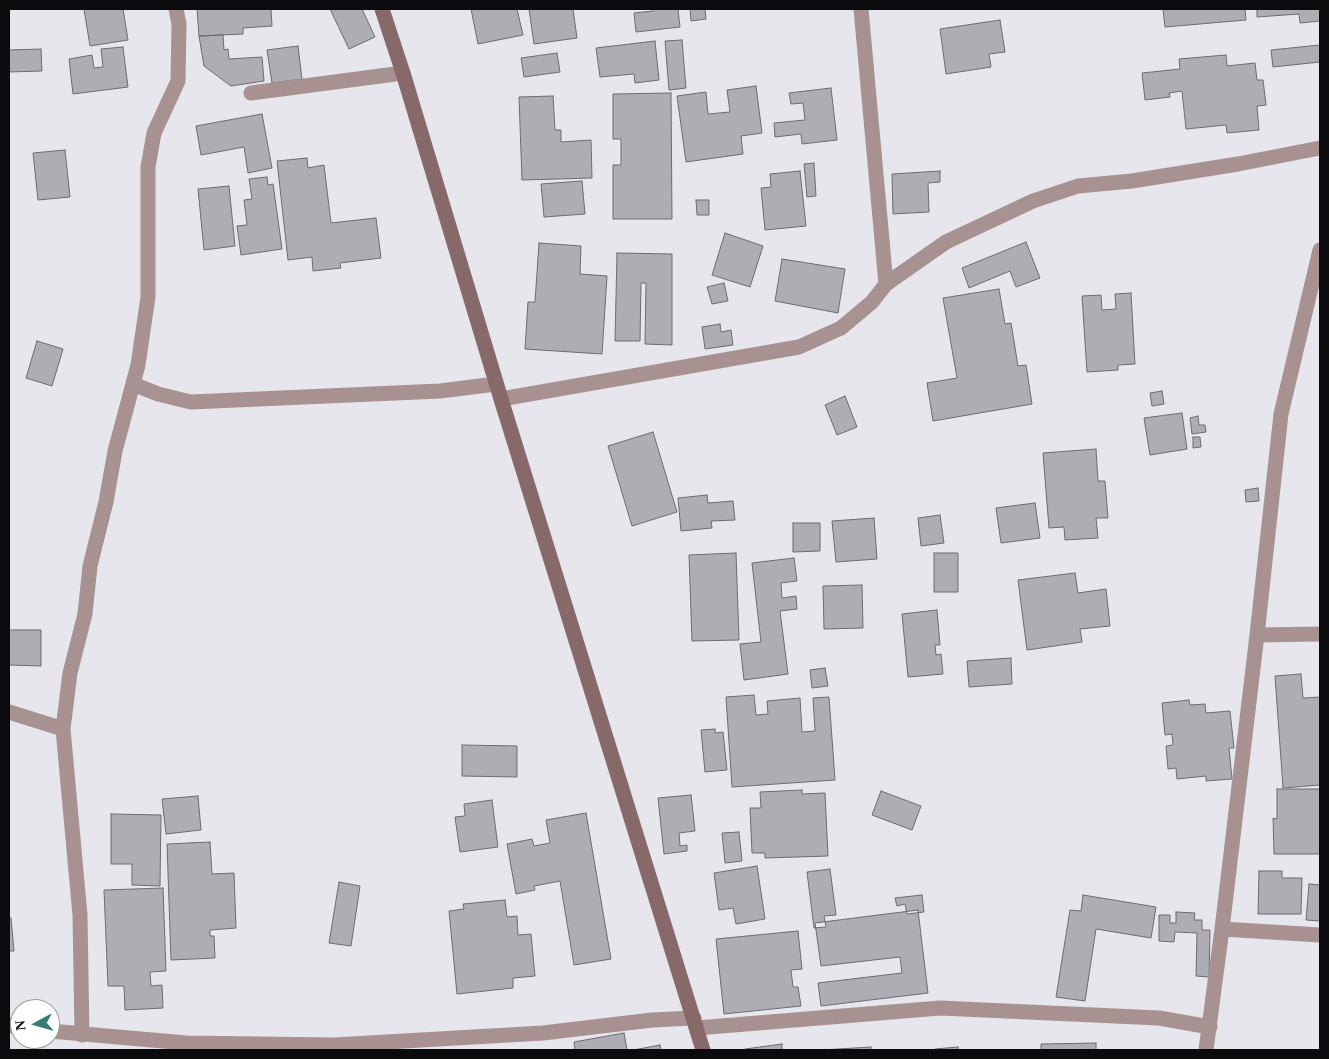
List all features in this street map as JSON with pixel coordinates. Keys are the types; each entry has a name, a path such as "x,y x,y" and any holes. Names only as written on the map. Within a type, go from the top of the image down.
{"street":[{"path":"82,1035 80,916 63,729 70,673 85,614 90,566 106,502 114,450 138,365 148,296 148,167 154,133 178,81 179,24 176,9"},
{"path":"382,9 496,384 703,1050"},
{"path":"862,9 886,284"},
{"path":"251,93 403,73"},
{"path":"501,400 799,347 841,328 872,302 886,284 946,242 1033,201 1078,186 1142,179 1238,164 1320,148"},
{"path":"1206,1050 1257,635 1281,414 1320,250"},
{"path":"133,384 158,394 191,402 440,391 496,384"},
{"path":"1257,635 1320,634"},
{"path":"9,712 63,729"},
{"path":"1222,929 1320,935"},
{"path":"60,1032 186,1043 411,1046 543,1034 652,1020 695,1023 940,1008 1159,1018 1210,1027"}],"building":[{"path":"84,9 123,9 128,40 90,46"},
{"path":"197,9 271,9 272,26 243,28 243,34 199,36"},
{"path":"330,9 362,9 375,37 349,49"},
{"path":"471,9 517,9 523,35 478,44"},
{"path":"529,9 573,9 577,38 534,44"},
{"path":"653,9 678,9 680,27 636,32 634,13 653,11"},
{"path":"690,9 705,9 706,19 691,21"},
{"path":"1163,9 1245,9 1246,20 1165,27"},
{"path":"1257,9 1320,9 1320,21 1300,23 1299,14 1257,17"},
{"path":"1000,20 1005,52 989,54 991,67 946,74 940,29"},
{"path":"223,35 224,50 228,49 229,59 262,57 264,81 231,86 204,66 199,36"},
{"path":"682,40 686,88 669,90 665,41"},
{"path":"655,41 659,80 635,83 634,74 600,77 596,48"},
{"path":"1320,45 1320,62 1273,67 1271,50"},
{"path":"298,46 302,79 272,83 267,50"},
{"path":"123,47 128,87 73,94 69,59 92,55 94,68 103,67 101,49"},
{"path":"41,49 42,71 9,72 9,50"},
{"path":"557,53 560,72 524,77 521,58"},
{"path":"1226,55 1227,66 1255,63 1257,80 1263,80 1266,105 1257,106 1259,130 1227,133 1226,125 1186,129 1182,91 1169,93 1170,97 1145,100 1142,73 1180,69 1179,59"},
{"path":"756,86 762,133 741,136 743,154 686,162 677,96 706,92 708,114 730,112 727,90"},
{"path":"831,88 837,140 802,144 801,134 775,137 774,123 805,120 803,103 791,104 789,93"},
{"path":"671,93 672,219 613,219 613,165 621,165 621,139 613,139 613,94"},
{"path":"553,96 555,130 561,130 561,142 591,140 592,178 522,180 519,97"},
{"path":"262,114 272,168 248,173 244,147 201,155 196,126"},
{"path":"65,150 70,197 38,200 33,153"},
{"path":"307,158 308,168 324,165 331,223 376,218 381,258 340,263 341,268 313,271 312,257 288,260 277,161"},
{"path":"814,163 816,196 807,197 804,164"},
{"path":"800,171 806,226 765,230 761,188 771,187 770,174"},
{"path":"940,171 940,182 928,183 929,212 893,214 892,174"},
{"path":"267,177 268,185 273,184 282,249 241,255 237,226 247,225 244,200 252,199 249,179"},
{"path":"582,181 585,214 544,217 541,184"},
{"path":"229,186 235,246 204,250 198,189"},
{"path":"696,200 709,200 709,215 697,215"},
{"path":"725,233 763,246 750,287 712,275"},
{"path":"1026,242 1040,278 1016,287 1010,271 969,288 962,268"},
{"path":"539,243 581,246 580,274 607,276 602,354 525,349 528,302 535,302"},
{"path":"617,253 672,254 672,345 645,344 646,283 641,283 640,341 615,341"},
{"path":"782,259 845,269 838,313 775,301"},
{"path":"724,283 728,301 712,304 707,287"},
{"path":"999,289 1005,324 1011,323 1018,366 1026,365 1032,404 933,421 927,383 957,378 943,298"},
{"path":"1131,293 1135,364 1118,365 1118,370 1087,372 1082,296 1101,295 1102,310 1116,309 1115,294"},
{"path":"720,324 721,332 731,330 733,345 705,349 702,327"},
{"path":"37,341 63,349 52,386 26,378"},
{"path":"1162,391 1164,404 1152,406 1150,393"},
{"path":"845,396 857,427 837,435 825,405"},
{"path":"1182,413 1187,449 1150,455 1144,418"},
{"path":"1198,416 1199,425 1205,425 1206,432 1192,434 1190,418"},
{"path":"653,432 677,512 632,526 608,446"},
{"path":"1193,437 1200,437 1201,447 1193,448"},
{"path":"1096,449 1098,481 1105,481 1108,518 1096,518 1098,538 1065,540 1064,527 1049,528 1043,453"},
{"path":"1258,488 1259,501 1246,502 1245,490"},
{"path":"707,495 708,503 733,501 735,520 711,521 712,528 681,531 678,498"},
{"path":"1035,503 1040,538 1001,543 996,508"},
{"path":"940,515 944,543 921,546 918,518"},
{"path":"874,518 877,559 836,562 832,521"},
{"path":"793,523 820,523 820,551 793,552"},
{"path":"736,553 739,640 692,641 689,555"},
{"path":"934,553 958,553 958,592 934,592"},
{"path":"794,558 797,581 781,583 782,598 796,596 797,609 780,611 788,674 744,680 740,644 761,642 752,563"},
{"path":"1075,573 1078,593 1106,589 1110,626 1080,629 1082,642 1027,650 1018,580"},
{"path":"862,585 863,628 824,629 823,586"},
{"path":"937,610 940,645 935,645 936,655 941,654 943,674 908,677 902,614"},
{"path":"9,630 41,630 41,666 9,665"},
{"path":"1011,658 1012,684 969,687 967,661"},
{"path":"825,668 828,686 812,688 810,670"},
{"path":"1301,674 1303,698 1320,697 1320,785 1283,788 1275,676"},
{"path":"754,695 756,715 768,714 767,701 800,698 802,732 815,731 813,698 829,697 835,780 732,787 726,697"},
{"path":"1189,700 1190,705 1205,704 1206,713 1230,711 1234,748 1229,748 1232,779 1206,781 1206,776 1177,779 1176,768 1168,769 1166,746 1173,745 1172,734 1165,735 1162,703"},
{"path":"715,729 715,733 723,732 727,770 705,772 701,730"},
{"path":"462,745 517,746 517,777 462,776"},
{"path":"1277,789 1320,789 1320,854 1274,854 1273,818 1277,819"},
{"path":"802,790 802,794 825,793 828,856 765,858 765,853 752,853 750,808 761,808 760,792"},
{"path":"881,791 921,806 912,830 872,815"},
{"path":"691,795 695,831 679,833 680,846 687,845 687,851 664,854 658,798"},
{"path":"198,796 201,830 166,834 162,799"},
{"path":"492,800 498,847 460,852 455,817 465,816 464,804"},
{"path":"586,813 611,959 574,965 560,881 534,886 535,890 516,894 507,844 532,839 534,846 550,843 546,820"},
{"path":"111,814 161,815 160,886 132,885 132,864 111,864"},
{"path":"739,832 742,861 725,863 722,833"},
{"path":"210,842 212,874 234,873 236,928 210,930 210,936 214,936 215,958 171,960 167,844"},
{"path":"757,866 765,919 736,924 733,908 719,910 714,873"},
{"path":"830,869 836,915 824,916 826,927 814,928 807,872"},
{"path":"1259,871 1282,871 1282,878 1302,878 1301,914 1258,914"},
{"path":"339,882 360,886 351,946 329,943"},
{"path":"1309,884 1320,885 1320,921 1306,920"},
{"path":"163,888 166,971 150,972 151,986 162,985 163,1008 125,1010 124,986 108,986 104,890"},
{"path":"922,895 924,912 907,914 905,904 897,906 895,898"},
{"path":"1083,895 1156,907 1151,938 1096,929 1085,1001 1056,997 1070,910 1081,911"},
{"path":"505,900 507,917 517,916 518,935 531,934 535,976 513,978 513,988 457,994 449,911 464,909 463,904"},
{"path":"918,910 928,993 821,1006 818,983 902,973 900,957 821,966 815,923"},
{"path":"1176,912 1195,913 1194,920 1202,920 1202,930 1210,930 1209,977 1196,976 1197,933 1175,932 1174,942 1159,941 1159,915 1170,915 1170,923 1176,923"},
{"path":"9,918 11,918 14,951 9,951"},
{"path":"798,931 802,969 791,970 793,987 798,987 801,1006 724,1014 716,939"},
{"path":"624,1033 627,1050 575,1050 574,1042"},
{"path":"1096,1043 1096,1050 1041,1050 1041,1044"},
{"path":"782,1044 782,1050 745,1050 745,1049"},
{"path":"660,1045 661,1050 633,1050"},
{"path":"871,1047 871,1050 821,1050"},
{"path":"958,1047 958,1050 935,1050 935,1049"}]}
